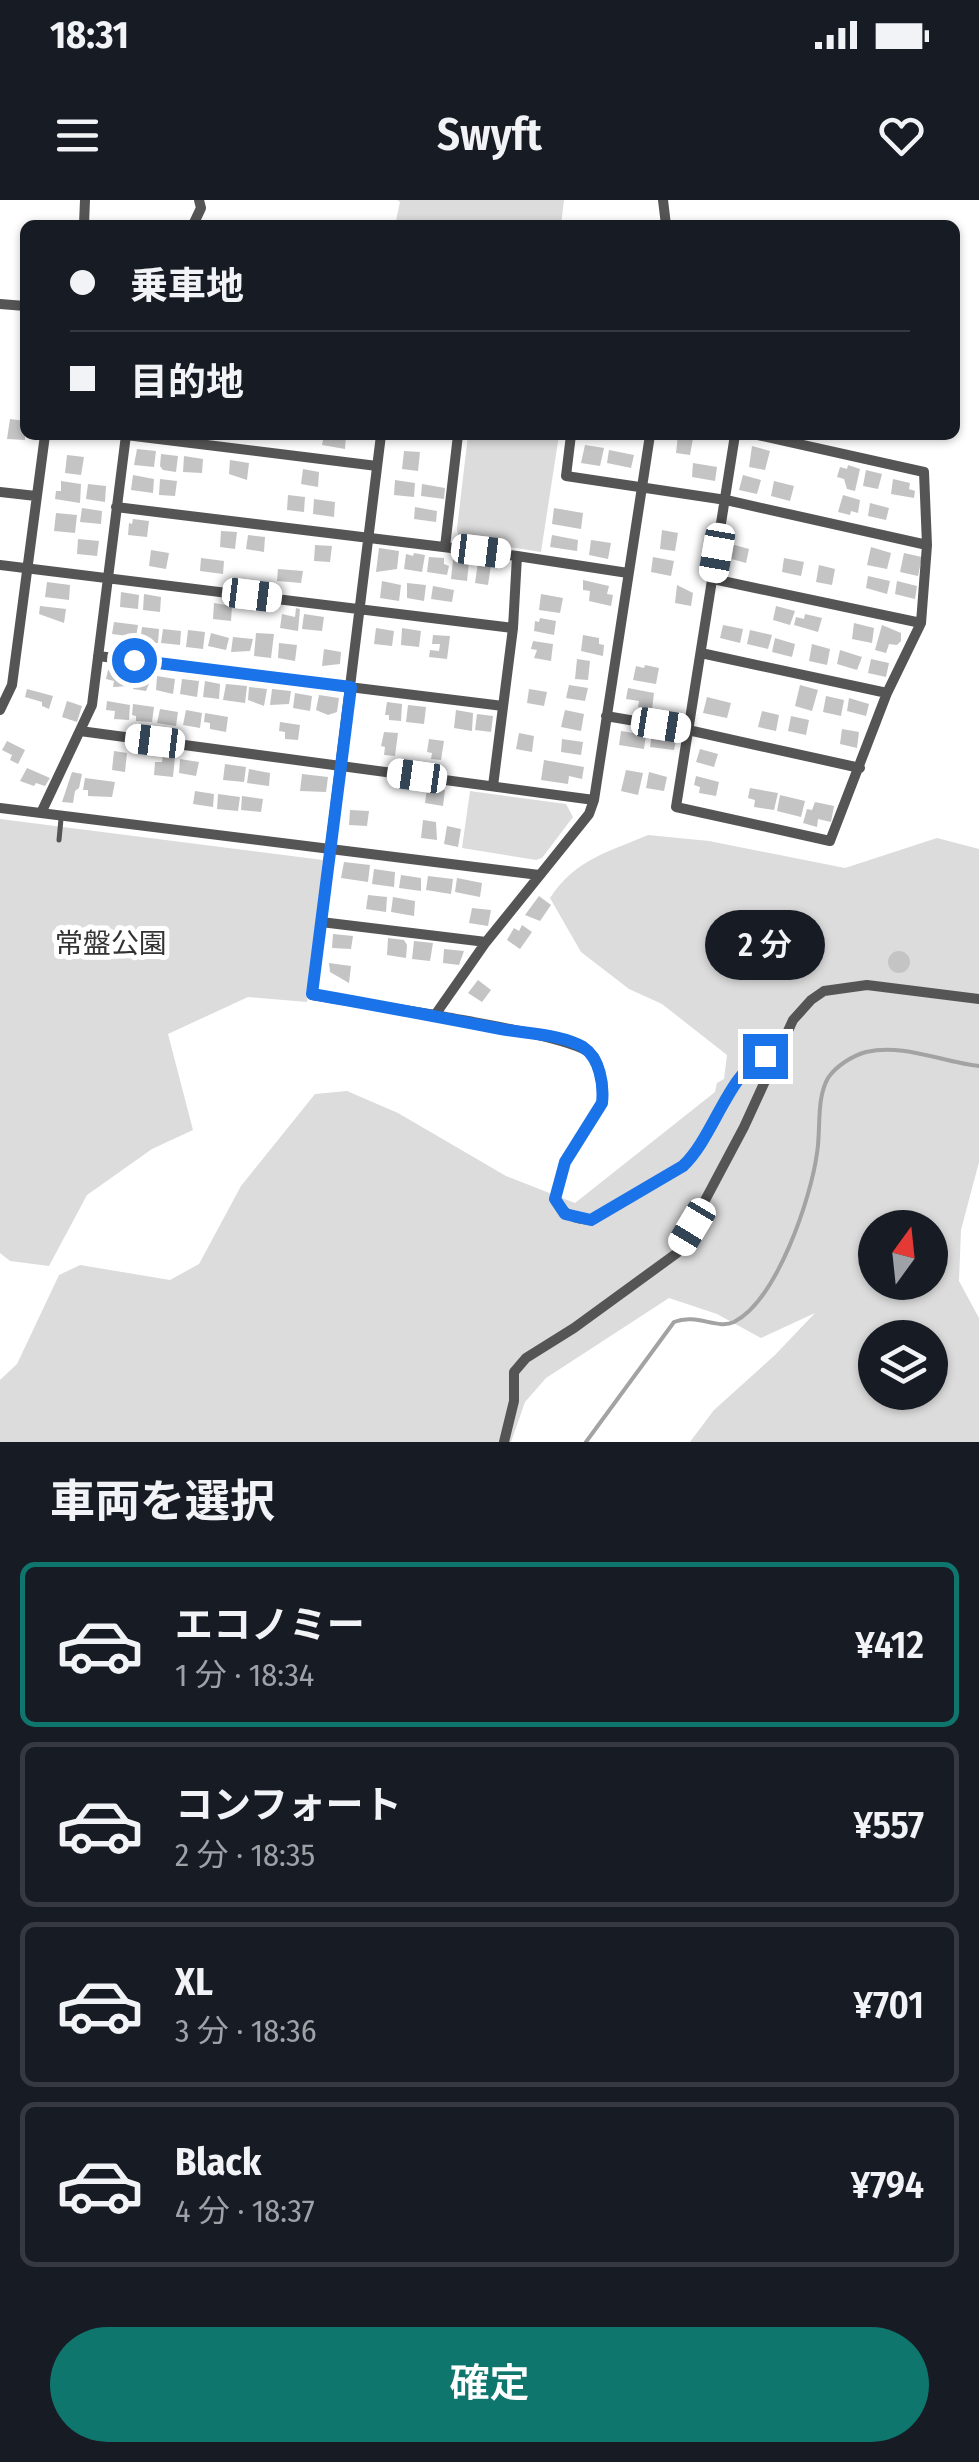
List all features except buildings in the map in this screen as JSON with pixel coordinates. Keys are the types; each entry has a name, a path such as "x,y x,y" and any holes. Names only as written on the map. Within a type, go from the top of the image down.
{"street":[{"path":"0,710 12,685 44,440"},
{"path":"41,813 92,705 125,440"},
{"path":"166,440 377,466"},
{"path":"380,440 312,994 583,1047 594,1057 602,1103 565,1162 555,1199 565,1214 580,1219 591,1220 683,1166 696,1154 742,1076 756,1060 765,1056 775,1059"},
{"path":"444,547 457,440"},
{"path":"570,440 566,476 726,500 927,545"},
{"path":"435,1015 486,942 588,814 594,800 649,440"},
{"path":"734,440 676,808 830,841 887,692 920,623 927,545 924,472 780,440"},
{"path":"0,492 36,496"},
{"path":"116,507 628,573"},
{"path":"493,786 513,628 517,556"},
{"path":"0,565 513,628"},
{"path":"712,579 920,623"},
{"path":"701,653 887,692"},
{"path":"98,656 503,706"},
{"path":"606,716 860,768"},
{"path":"80,731 594,800"},
{"path":"0,808 539,874"},
{"path":"321,922 486,942"},
{"path":"504,1442 514,1401 514,1372 526,1358 677,1253 744,1128 793,1020 824,991 867,985 979,999"}],"lane":[{"path":"58,840 62,816"}],"green space":[{"path":"397,200 564,200 562,220 396,220 400,202"},
{"path":"467,440 558,440 541,552 459,539"},
{"path":"470,791 566,804 573,817 542,858 536,860 462,848"},
{"name":"常盤公園","path":"0,819 323,860 307,1002 248,997 168,1034 193,1130 152,1149 87,1195 49,1266 10,1261 0,1253"},
{"path":"648,835 709,841 845,868 937,838 979,849 979,1162 961,1230 959,1281 979,1318 979,1442 690,1442 714,1410 815,1313 761,1338 717,1314 669,1298 546,1378 525,1402 511,1442 0,1442 0,1380 17,1364 59,1275 80,1265 170,1280 199,1264 241,1186 315,1094 347,1091 398,1113 506,1176 575,1203 715,1092 717,1083 724,1079 727,1055 662,1004 629,989 581,952 550,898 570,874 605,853"}],"waterway":[{"path":"586,1442 674,1322 734,1322 764,1293 778,1271 808,1195 817,1153 822,1095 835,1069 855,1056 880,1050 908,1051 979,1066"}],"route":[{"path":"134,660 351,687 312,994 583,1047 594,1057 602,1103 565,1162 555,1199 565,1214 591,1220 683,1166 696,1154 742,1076 765,1056"}]}
